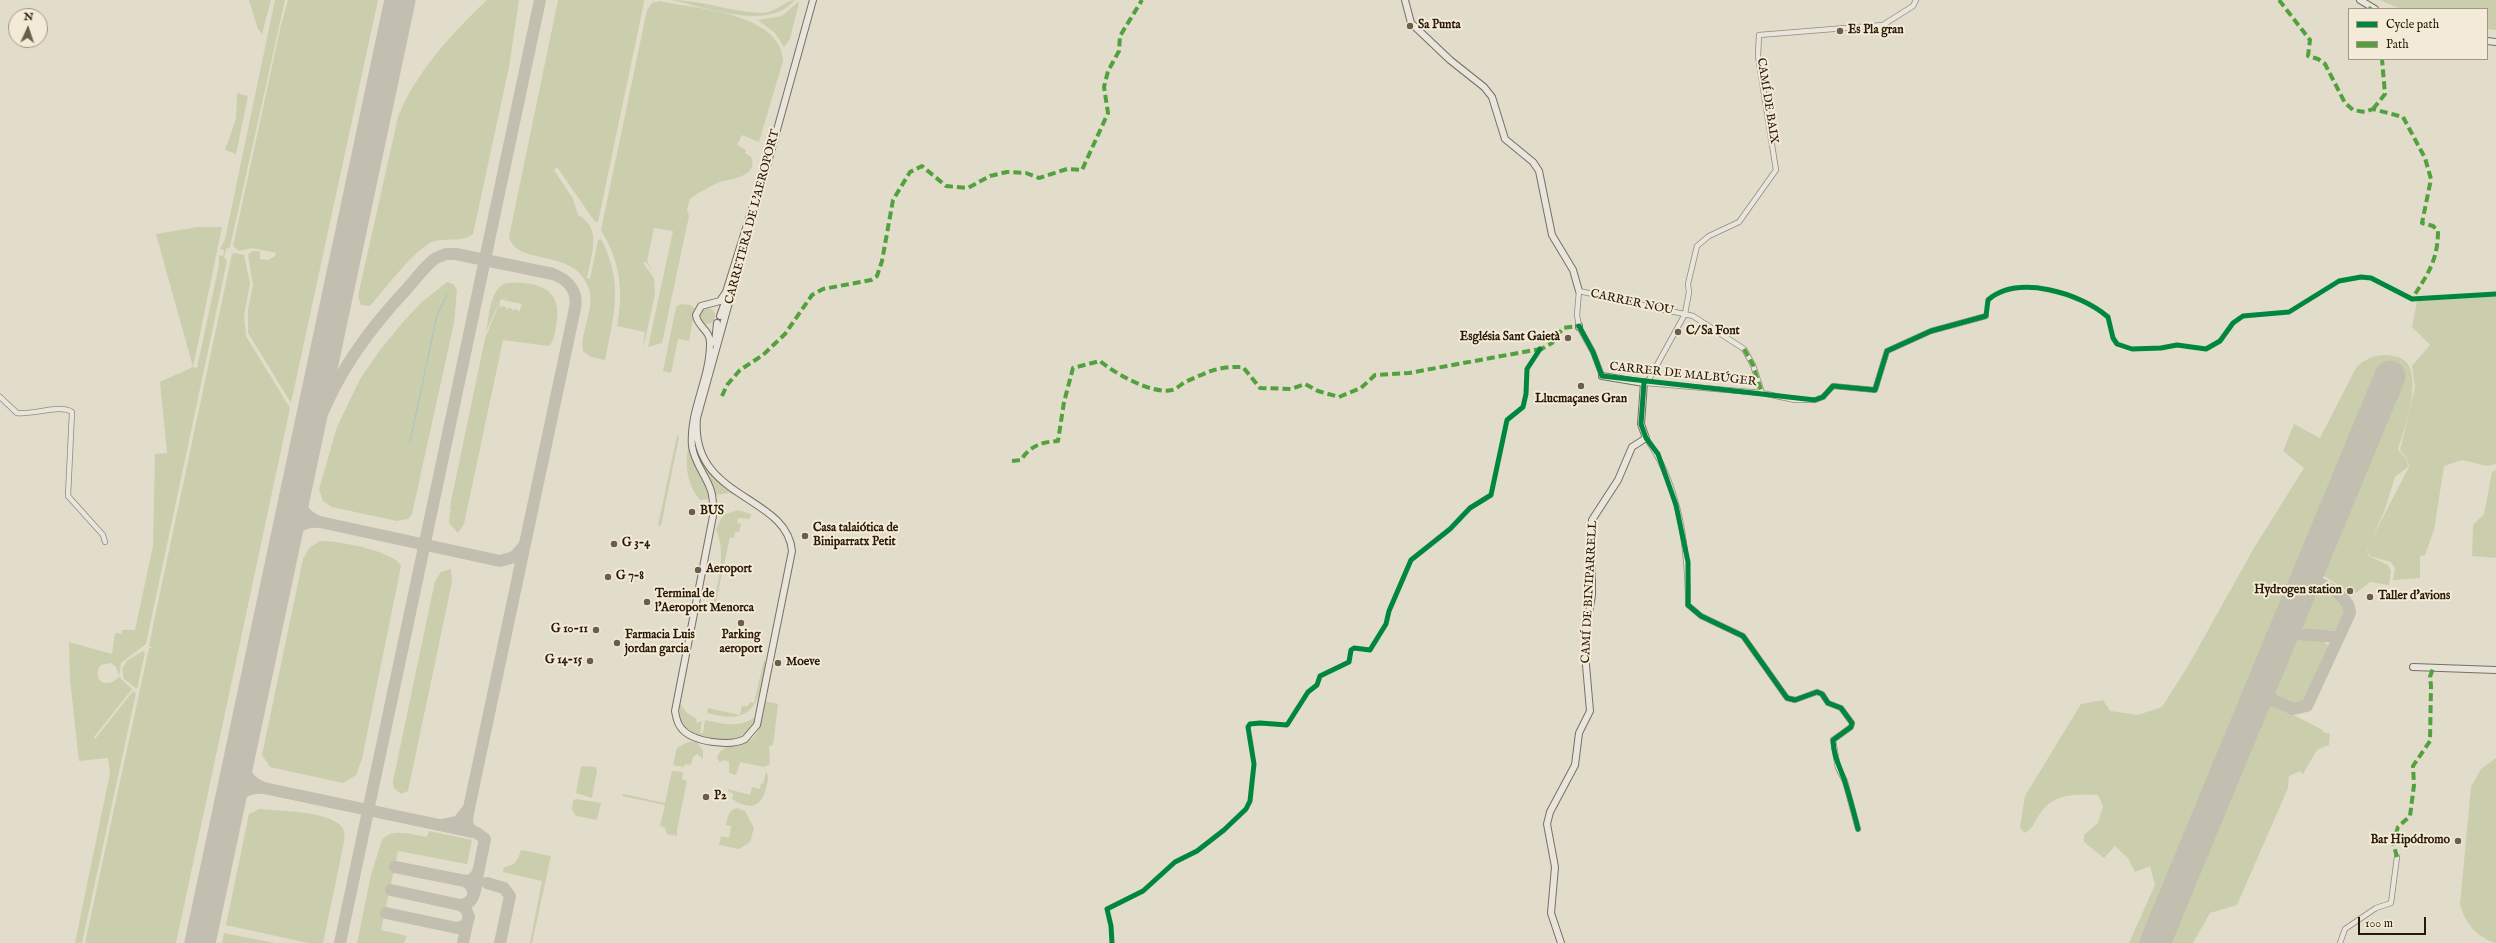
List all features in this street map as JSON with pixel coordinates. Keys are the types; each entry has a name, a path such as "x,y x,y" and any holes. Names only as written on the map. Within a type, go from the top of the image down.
{"main road":[{"name":"CARRETERA DE L'AEROPORT","path":"702,326 710,338 710,351 692,423 692,446 696,462 708,484 713,500 713,516 676,699 677,721 682,729 689,734 707,740 727,743 741,742 752,733 757,725 763,701 791,556 789,538 782,527 766,512 710,470 702,456 697,435 697,414 744,253 772,145 813,0"},
{"path":"1405,0 1411,23 1450,60 1484,87 1492,98 1505,139 1537,167 1552,235 1573,270 1579,291"},
{"path":"2360,0 2373,8"},
{"path":"717,324 710,328 702,326 696,318 697,312 701,306 720,301 726,292 772,145"},
{"path":"711,366 717,324 744,253"},
{"path":"709,304 716,307 720,316"},
{"name":"CARRER DE MALBÚGER","path":"1602,376 1646,383"},
{"path":"1646,383 1641,424 1646,438"},
{"name":"CAMÍ DE BINIPARRELL","path":"1561,943 1552,913 1555,866 1547,824 1550,812 1575,765 1579,733 1590,711 1586,679 1586,637 1592,595 1592,520 1618,480 1632,448 1646,438"},
{"path":"2413,667 2496,670"}],"street":[{"name":"CAMÍ DE BAIX","path":"1685,314 1690,292 1688,284 1695,252 1700,242 1714,233 1739,222 1768,184 1777,167 1758,56 1759,35 1883,26 1913,6 1916,0"},
{"name":"CARRER NOU","path":"1579,291 1692,316 1744,349 1754,366 1762,393"},
{"path":"1579,291 1577,315 1579,327 1593,352 1602,376"},
{"path":"1646,383 1685,314"},
{"name":"CARRER DE MALBÚGER","path":"1646,383 1762,393 1795,400 1815,400 1823,397 1833,386 1875,390 1887,351 1931,331 1986,316"},
{"path":"0,396 18,413 36,414 62,409 72,412 67,494 73,504 103,535 105,542"},
{"path":"1646,438 1658,454 1676,505 1688,562 1688,605 1701,616 1743,636 1787,698 1795,700 1817,692 1822,694 1828,704 1841,708 1852,722 1851,727 1833,740 1838,768 1845,781 1858,828"},
{"path":"2340,943 2345,929 2376,908 2391,903 2397,857"}],"green space":[{"path":"249,0 271,0 262,34 258,29"},
{"path":"275,0 285,0 230,247 226,249 224,257 227,261 146,644 121,663 119,676 116,667 111,663 101,665 98,670 98,677 104,683 113,682 119,677 132,689 94,737 95,739 133,691 136,693 82,943 75,943 110,773 108,758 79,761 70,680 69,642 112,654 115,633 122,634 122,630 135,630 153,546 155,454 167,453 160,382 193,367 197,368 219,265 219,255 223,256 224,250 220,249 225,239"},
{"path":"288,0 378,0 291,403 248,333 248,309 253,285 248,255 252,251 260,251 260,259 268,260 275,256 276,253 252,248 239,251 233,246 281,25"},
{"path":"487,0 519,0 509,67 473,234 469,237 459,239 432,242 425,246 408,262 370,306 361,305 358,296 398,117 415,84 436,54"},
{"path":"558,0 644,0 598,222 595,222 557,167 554,170 573,199 578,215 586,220 591,227 593,235 593,251 587,278 590,279 598,240 601,239 613,270 615,285 614,314 605,360 591,357 583,351 590,297 589,289 582,276 572,267 560,262 523,252 514,246 509,237"},
{"path":"671,0 694,2 739,11 761,13 771,11 795,0 783,9 769,14 753,16 718,12"},
{"path":"2380,0 2496,0 2496,30 2488,29 2488,8 2398,8"},
{"path":"659,1 714,11 753,23 768,32 779,45 783,61 759,142 742,135 737,145 746,150 745,153 751,157 753,164 751,169 742,176 717,183 690,199 687,209 689,216 662,343 648,347 673,231 654,228 647,261 654,272 646,262 643,263 654,278 655,294 643,349 645,332 617,326 620,300 619,276 612,253 601,230 647,10 652,3"},
{"path":"798,2 790,39 784,47 775,33 758,20 782,16"},
{"path":"237,93 248,96 236,154 225,150 236,119"},
{"path":"198,227 222,227 193,367 156,234"},
{"path":"232,254 244,255 250,283 244,316 246,336 290,408 176,943 85,943 149,648 152,648 149,646 153,626"},
{"path":"447,282 453,284 457,290 454,323 412,514 408,519 397,521 332,507 323,501 319,489 337,427 360,379 380,350 404,321 422,302"},
{"path":"506,283 538,286 552,295 556,303 557,313 555,331 549,346 503,340 464,524 458,533 449,523 450,512 452,512 450,510 451,501 485,339 500,301 500,309 502,306 506,307 506,310 508,308 512,309 512,311 514,309 518,310 519,313 522,304 503,300 507,298 500,300 486,332 493,297 501,286"},
{"path":"2496,296 2496,464 2487,466 2462,460 2444,466 2434,530 2425,555 2420,556 2420,578 2393,580 2395,568 2391,562 2369,556 2367,546 2368,556 2388,565 2391,571 2389,585 2370,582 2356,593 2349,586 2346,590 2324,576 2322,579 2318,571 2319,566 2388,398 2395,395 2399,390 2398,377 2383,371 2146,943 2129,943 2155,885 2150,866 2135,872 2128,858 2115,846 2104,858 2084,842 2084,835 2098,823 2103,806 2098,795 2074,795 2053,801 2041,812 2030,829 2024,833 2020,827 2025,796 2081,704 2103,700 2110,711 2138,715 2162,707 2188,666 2254,548 2304,468 2283,451 2294,424 2320,438 2357,366 2374,356 2379,355 2394,356 2405,361 2411,370 2413,383 2410,409 2415,387 2412,366 2430,345 2412,327 2417,301","holes":["2408,417 2400,450 2407,458 2409,467 2370,542 2384,512 2395,477 2408,467 2407,459 2398,450"]},
{"path":"681,304 691,305 695,309 689,341 678,339 671,373 663,371 676,307"},
{"path":"707,308 713,310 715,316 713,322 707,324 701,322 699,316 701,310"},
{"path":"677,436 679,437 661,526 658,525"},
{"path":"689,441 711,499 700,500 691,486 687,472"},
{"path":"702,463 712,475 739,497 729,493 715,495 700,464"},
{"path":"2496,470 2496,558 2472,556 2473,525 2484,514 2492,472"},
{"path":"738,510 751,514 750,519 738,518 737,523 741,524 739,532 735,532 734,538 730,537 716,602 714,602 721,565 721,547 716,529 723,515"},
{"path":"320,541 339,542 377,551 396,561 401,566 362,759 356,775 343,783 270,767 262,755 303,559 309,548"},
{"path":"451,569 452,582 408,791 401,794 394,788 393,781 435,581 441,572"},
{"path":"2318,590 2343,603 2345,610 2344,618 2335,630 2306,630 2299,620 2300,608 2303,602 2312,592"},
{"path":"2295,637 2322,639 2329,647 2308,700 2297,705 2274,696 2270,688 2287,642"},
{"path":"143,651 145,652 137,689 124,679 122,669 128,660"},
{"path":"764,660 766,663 757,700 752,708 740,715 742,706 748,706 750,702 754,703"},
{"path":"765,701 778,704 773,745 769,746 770,764 764,767 740,762 736,775 729,773 729,762 725,760 719,762 717,759 719,753 727,747 744,743 754,737 760,725"},
{"path":"679,702 687,713 697,719 696,723 702,721 700,733 703,733 705,720 718,723 736,724 754,718 755,720 750,729 743,735 734,739 724,740 703,737 685,727 680,715"},
{"path":"2266,704 2272,704 2321,729 2325,733 2330,733 2329,745 2317,750 2303,774 2300,771 2289,776 2288,788 2237,905 2210,913 2193,943 2163,943 2259,711"},
{"path":"708,708 740,715 723,716 707,713"},
{"path":"688,742 697,742 703,751 703,759 697,754 693,757 691,765 685,764 684,767 673,765 677,748"},
{"path":"2496,758 2496,943 2483,937 2472,928 2462,911 2460,904 2471,787 2481,769"},
{"path":"581,766 595,767 597,770 592,798 576,793"},
{"path":"672,771 683,772 682,779 687,781 677,836 667,834 665,828 660,826 665,805 622,796 623,794 665,803"},
{"path":"766,772 768,779 765,791 763,797 756,805 745,805 732,799 733,794 728,791 728,789 750,795 752,787 760,789"},
{"path":"577,799 601,803 597,820 576,816 572,810 573,800"},
{"path":"737,808 745,811 754,828 750,842 739,849 719,845 721,836 729,838 731,826 726,825 728,817 732,810"},
{"path":"259,809 313,814 333,820 343,828 344,842 323,943 308,943 226,925 249,814"},
{"path":"429,831 472,840 467,864 398,851 381,930 407,936 404,943 357,943 371,875 382,840 386,836 397,833 427,837"},
{"path":"521,850 551,856 532,943 530,943 542,881 503,872 504,867 516,862"},
{"path":"224,933 275,943 222,943"}],"waterway":[{"path":"410,442 437,315 447,295"}],"taxiway":[{"path":"340,943 540,0"},
{"path":"300,471 319,419 341,376 354,355 384,314 423,270 436,258 446,254 456,254 553,274 564,280 571,287 574,292 576,302 575,308 469,808 458,822 442,825"},
{"path":"284,546 290,535 298,527 303,524 320,522 308,516 301,507 298,496 298,483"},
{"path":"320,522 500,561 514,557 524,546"},
{"path":"2258,693 2293,709 2307,706 2350,613 2349,606 2340,595 2307,577"},
{"path":"2284,633 2339,637"},
{"path":"227,817 235,799 244,791 264,788 252,782 245,772 241,748"},
{"path":"264,788 477,833 468,827 467,817 469,809"},
{"path":"477,833 485,839 478,873"},
{"path":"395,867 465,881 471,886 474,894"},
{"path":"465,881 472,880 478,873 476,888 472,898 469,902 460,905 466,909 469,917"},
{"path":"487,883 504,888 510,896 500,943"},
{"path":"391,890 460,905"},
{"path":"386,913 457,928 464,926 468,921"},
{"path":"463,943 468,919"}],"runway":[{"path":"200,943 400,0"},
{"path":"2155,943 2390,376"}],"marked path":[{"path":"722,396 727,385 740,370 763,355 785,334 812,295 823,289 871,280 877,276 882,261 893,200 910,172 922,166 946,186 968,188 990,176 1007,172 1026,173 1039,178 1067,169 1082,170 1108,113 1104,87 1108,71 1119,51 1120,36 1142,0"},
{"path":"2279,0 2310,40 2308,56 2318,59 2325,64 2345,103 2353,110 2365,112 2373,109 2403,117 2425,158 2431,179 2422,223 2433,226 2438,231 2437,242 2431,267 2412,299"},
{"path":"2373,109 2385,94 2382,60"},
{"path":"1538,351 1552,343 1563,328 1579,326"},
{"path":"1012,461 1021,460 1028,451 1036,446 1046,442 1058,441 1064,402 1073,368 1100,361 1134,382 1164,391 1177,388 1185,382 1213,370 1243,367 1260,388 1291,389 1305,384 1318,391 1339,397 1361,388 1375,375 1409,373 1540,349"},
{"path":"1744,349 1753,365 1762,393"},
{"path":"2397,857 2393,843 2398,827 2410,816 2414,785 2413,766 2430,741 2430,677 2433,668"}],"cycle path":[{"path":"1579,326 1593,352 1602,376 1815,400 1823,397 1833,386 1875,390 1887,351 1931,331 1986,316 1988,300 2001,292 2015,288 2032,288 2066,294 2096,308 2108,317 2113,338 2117,344 2132,349 2161,348 2177,345 2206,349 2220,341 2233,323 2243,316 2289,312 2339,281 2361,277 2371,278 2412,299 2496,294"},
{"path":"1112,943 1111,926 1107,909 1143,891 1175,862 1197,851 1224,830 1246,809 1250,801 1254,764 1248,727 1250,724 1260,723 1287,725 1308,692 1317,685 1320,676 1349,662 1351,650 1354,648 1370,650 1386,624 1389,611 1411,560 1450,529 1470,508 1491,495 1507,420 1523,407 1526,394 1527,369 1540,349"},
{"path":"1644,383 1641,424 1646,438 1658,454 1676,505 1688,562 1688,605 1701,616 1743,636 1787,698 1795,700 1817,692 1822,694 1828,703 1841,708 1852,723 1851,727 1833,740 1836,757 1849,794 1858,829"}],"place":[{"name":"Sa Punta","path":"1410,26"},
{"name":"Es Pla gran","path":"1840,31"},
{"name":"C/ Sa Font","path":"1678,332"},
{"name":"Església Sant Gaietà","path":"1568,338"},
{"name":"Llucmaçanes Gran","path":"1581,386"},
{"name":"BUS","path":"692,512"},
{"name":"Casa talaiótica de Biniparratx Petit","path":"805,536"},
{"name":"G 3-4","path":"614,544"},
{"name":"Aeroport","path":"698,570"},
{"name":"G 7-8","path":"608,577"},
{"name":"Hydrogen station","path":"2350,591"},
{"name":"Taller d'avions","path":"2370,597"},
{"name":"Terminal de l'Aeroport Menorca","path":"647,602"},
{"name":"Parking aeroport","path":"741,623"},
{"name":"G 10-11","path":"596,630"},
{"name":"Farmacia Luis jordan garcia","path":"617,643"},
{"name":"G 14-15","path":"590,661"},
{"name":"Moeve","path":"778,663"},
{"name":"P2","path":"706,797"},
{"name":"Bar Hipódromo","path":"2458,841"}]}
